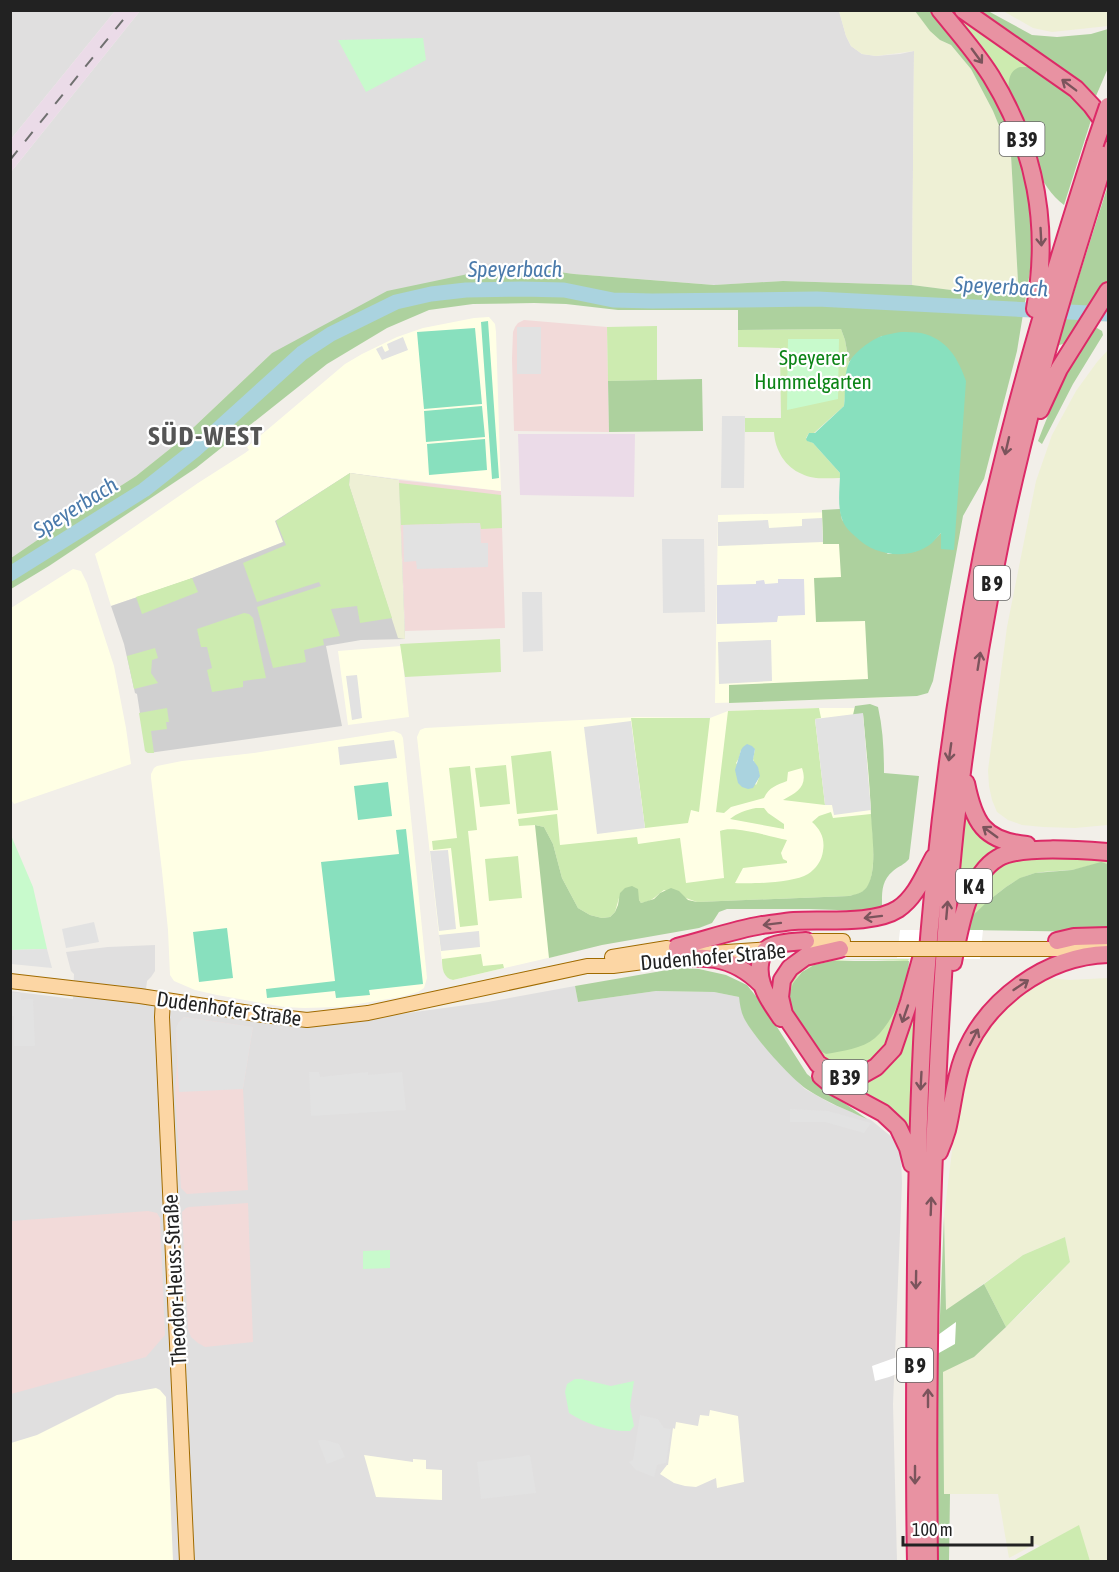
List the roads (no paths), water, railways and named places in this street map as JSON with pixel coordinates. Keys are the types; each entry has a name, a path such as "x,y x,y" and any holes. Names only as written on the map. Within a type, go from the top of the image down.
{"highway":[{"name":"B 39","path":"940,10 970,46 990,75 1016,124 1033,172 1038,203 1042,261 1050,292 1039,336 1021,389"},
{"path":"963,10 1076,89 1108,128"},
{"name":"B 9","path":"1050,292 1103,166 1102,147 1108,106"},
{"name":"B 9","path":"929,1562 928,1327 932,1173 940,993 949,888 963,772 985,620 1021,449 1039,336 1050,292 1102,147"},
{"path":"1021,449 1059,369 1106,296"},
{"name":"B 9","path":"916,1562 917,1183 925,991 938,848 955,716 987,532 1021,389"},
{"path":"963,772 975,816 991,835 1014,844 1108,846"},
{"name":"K 4","path":"677,952 760,926 793,921 884,916 898,909 918,888 938,848"},
{"name":"K 4","path":"939,1031 964,914 973,888 989,865 996,858 1015,851 1108,852"},
{"name":"B 39","path":"840,949 805,957 790,968 782,980 780,997 784,1014 818,1064 840,1077 860,1076 876,1067 893,1048 909,1002 932,918"},
{"path":"1057,941 1074,937 1108,936"},
{"path":"761,984 761,958 767,949 773,945 806,941"},
{"name":"B 9","path":"677,952 726,962 740,968 761,984 813,1069 833,1086 883,1113 898,1127 908,1148 917,1183"},
{"path":"932,1173 947,1130 955,1083 964,1057 977,1029 991,1011 1017,987 1055,964 1089,955 1108,954"}],"main road":[{"name":"Dudenhofer Straße","path":"10,981 163,999 307,1020 368,1013 587,966 613,966 677,952 736,943 806,941"},
{"name":"B 39","path":"806,941 1108,949"},
{"name":"B 39","path":"981,945 1108,941"},
{"name":"B 39","path":"840,949 899,945"},
{"name":"Dudenhofer Straße","path":"677,952 840,949"},
{"name":"Theodor-Heuss-Straße","path":"163,999 187,1562"}],"water":[{"path":"747,744 755,749 753,760 760,776 753,788 748,789 738,783 735,770 741,750"}],"waterway":[{"name":"Speyerbach","path":"10,574 144,490 196,449 302,353 331,334 396,302 431,294 466,290 521,289 564,290 613,300 817,299 1108,314"}],"railway":[{"path":"10,160 131,10"}],"district":[{"name":"SÜD-WEST","path":"206,435"}],"park label":[{"name":"Speyerer Hummelgarten","path":"813,369"}]}
